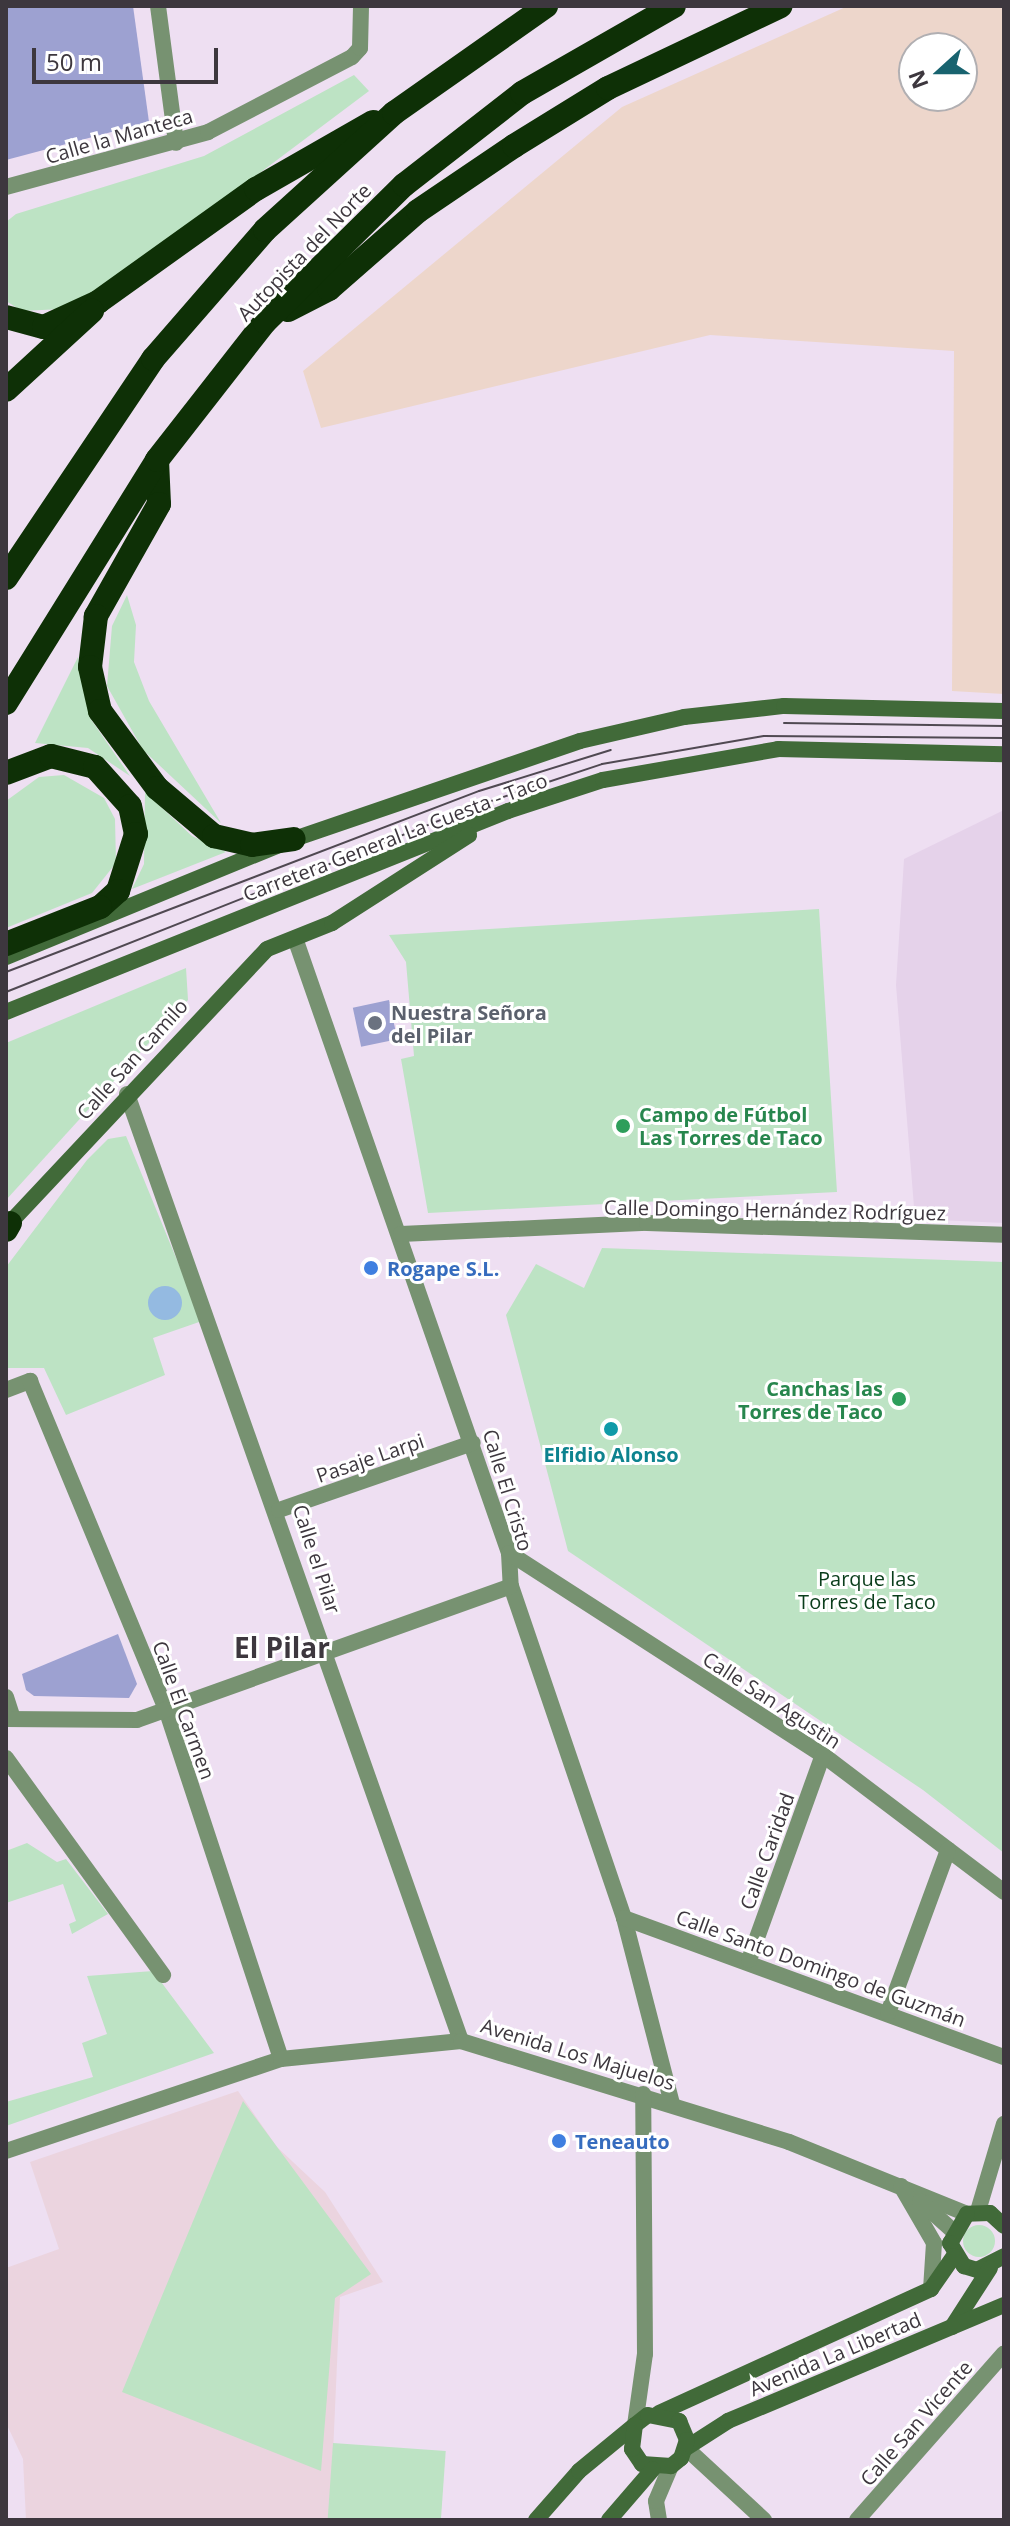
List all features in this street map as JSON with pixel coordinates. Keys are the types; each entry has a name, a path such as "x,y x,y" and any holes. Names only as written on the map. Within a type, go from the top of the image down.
{"highway":[{"name":"Autopista del Norte","path":"6,578 153,359 265,230 394,113 546,6"},
{"name":"Autopista del Norte","path":"6,703 157,460 265,322 404,185 486,121 674,6"},
{"path":"265,322 329,289 418,211 608,88 781,6"},
{"path":"6,390 98,302 323,146 394,113"},
{"path":"6,317 44,327 98,302"},
{"path":"157,460 159,504 96,616 90,667 100,711 157,788 214,836 252,845 294,839"},
{"path":"6,773 51,756 95,767 130,806 136,834 118,891 100,907 6,944"}],"main road":[{"name":"Carretera General La Cuesta - Taco","path":"6,957 294,839 580,741 684,717 860,704 1004,711"},
{"name":"Carretera General La Cuesta - Taco","path":"6,1012 508,811 678,763 778,749 1004,754"},
{"name":"Calle San Camilo","path":"7,1226 237,975 267,949 296,941 508,811"},
{"path":"999,2264 964,2266 954,2256 952,2230 973,2212 1003,2223"},
{"name":"Avenida La Libertad","path":"659,2413 931,2289 954,2256"},
{"path":"952,2327 999,2264"},
{"name":"Avenida La Libertad","path":"686,2448 728,2421 1004,2305"},
{"path":"536,2520 635,2425 659,2413 679,2421 686,2448 671,2466 653,2469 609,2520"},
{"path":"635,2425 632,2449 653,2469"}],"street":[{"path":"158,6 176,143"},
{"name":"Calle la Manteca","path":"14,185 176,143 352,57 360,48 361,6"},
{"name":"Calle El Cristo","path":"296,941 401,1234 509,1553 511,1586 624,1918 672,2103"},
{"name":"Calle el Pilar","path":"127,1094 279,1510 461,2041"},
{"name":"Calle Domingo Hernández Rodríguez","path":"401,1234 647,1223 1004,1235"},
{"name":"Calle El Carmen","path":"6,1390 30,1381 166,1709 281,2059"},
{"name":"Pasaje Larpi","path":"279,1510 473,1443"},
{"name":"Calle San Agustìn","path":"509,1553 823,1755 1004,1892"},
{"path":"6,1697 9,1719 137,1720 326,1649 511,1586"},
{"name":"Calle Caridad","path":"749,1960 823,1755"},
{"path":"6,1758 163,1975"},
{"path":"888,2013 948,1850"},
{"name":"Calle Santo Domingo de Guzmán","path":"624,1918 749,1960 1004,2057"},
{"name":"Avenida Los Majuelos","path":"6,2151 281,2059 461,2041 672,2103 973,2212"},
{"path":"635,2425 645,2354 643,2094"},
{"path":"973,2212 1004,2124"},
{"path":"900,2185 934,2243 931,2289"},
{"name":"Avenida Los Majuelos","path":"900,2185 952,2230"},
{"name":"Calle San Vicente","path":"857,2520 1004,2353"},
{"path":"686,2448 764,2520"},
{"path":"659,2520 656,2501 671,2466"}],"shaded area":[{"path":"848,6 1004,6 1004,694 952,691 954,351 710,335 321,428 303,371 622,107"},
{"path":"1004,810 1004,1223 915,1219 896,985 904,859"},
{"path":"238,2091 277,2147 325,2192 383,2282 340,2297 330,2520 26,2520 23,2459 6,2423 6,2268 59,2249 30,2162"}],"green space":[{"path":"354,75 369,91 132,269 62,309 22,311 6,301 6,222 16,214 204,156"},
{"path":"127,595 136,625 134,662 149,701 221,823 143,750 107,686 112,626"},
{"path":"78,657 90,718 130,776 88,748 35,743"},
{"path":"64,775 104,798 115,819 116,863 92,893 6,928 6,801 39,777"},
{"path":"145,792 192,836 226,852 132,889 144,864"},
{"name":"Campo de Fútbol Las Torres de Taco","path":"819,909 837,1192 428,1213 401,1059 414,1056 406,962 389,935"},
{"path":"186,968 188,1000 6,1200 6,1043"},
{"path":"126,1136 202,1321 153,1338 165,1375 66,1415 44,1368 6,1368 6,1267 87,1160 108,1139"},
{"name":"Parque las Torres de Taco","path":"602,1248 1004,1262 1004,1853 923,1790 568,1551 506,1315 536,1264 584,1288"},
{"path":"27,1843 57,1862 66,1859 108,1914 72,1934 69,1924 76,1921 63,1884 6,1903 6,1851"},
{"path":"153,1971 214,2053 6,2126 6,2102 93,2077 82,2043 107,2034 87,1976"},
{"path":"243,2101 371,2274 335,2298 321,2471 122,2392"},
{"path":"979,2225 990,2230 995,2241 990,2252 979,2257 968,2252 963,2241 968,2230"},
{"path":"333,2443 446,2451 441,2520 328,2520"}],"water":[{"path":"165,1286 177,1291 182,1303 177,1315 165,1320 153,1315 148,1303 153,1291"}],"building":[{"path":"6,6 133,6 149,122 6,160"},
{"name":"Nuestra Señora del Pilar","path":"389,1000 397,1039 361,1047 353,1008"},
{"path":"118,1634 137,1684 129,1698 34,1696 26,1690 22,1674"}],"tram line":[{"path":"784,723 1004,726"},
{"path":"6,992 470,808 602,764 764,736 1004,738"},
{"path":"6,972 479,791 611,750"}],"place":[{"name":"Nuestra Señora del Pilar","path":"375,1023"},
{"name":"Campo de Fútbol Las Torres de Taco","path":"623,1126"},
{"name":"Rogape S.L.","path":"371,1268"},
{"name":"Canchas las Torres de Taco","path":"899,1399"},
{"name":"Elfidio Alonso","path":"611,1429"},
{"name":"Teneauto","path":"559,2141"}],"district":[{"name":"El Pilar","path":"282,1647"}]}
